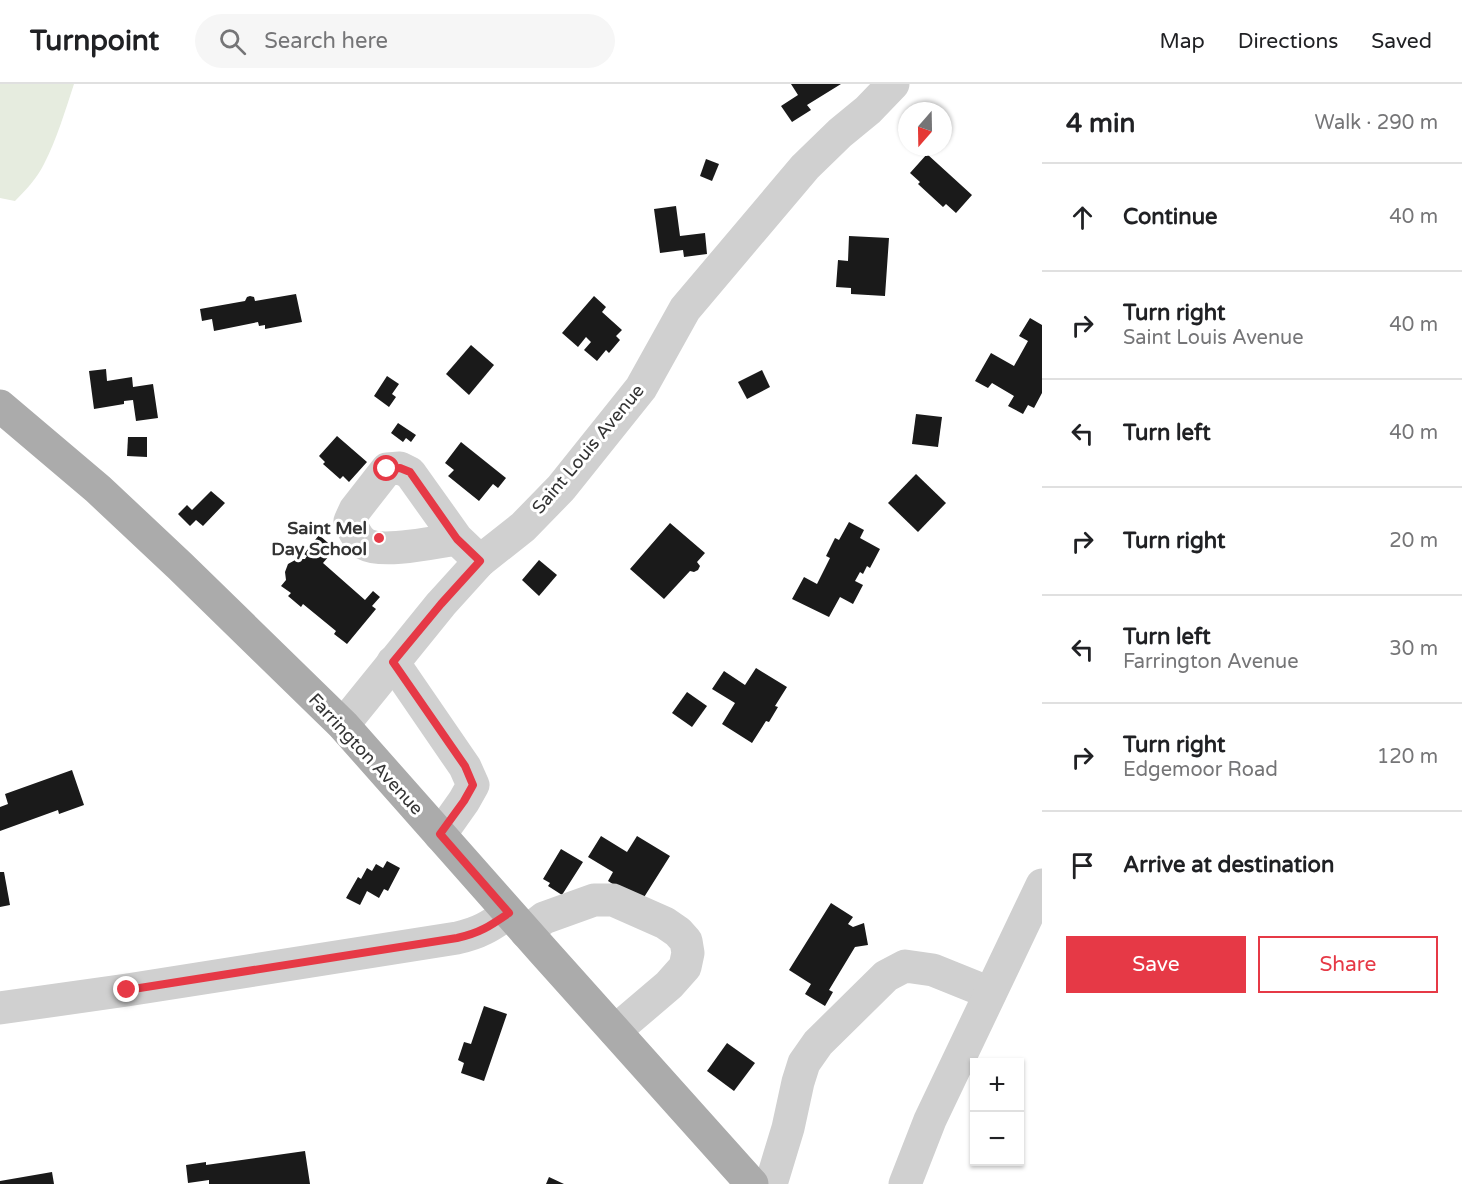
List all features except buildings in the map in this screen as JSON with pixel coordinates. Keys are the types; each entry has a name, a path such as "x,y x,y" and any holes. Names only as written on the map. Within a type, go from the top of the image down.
{"main road":[{"name":"Farrington Avenue","path":"0,406 98,489 343,725 752,1184"}],"street":[{"name":"Saint Louis Avenue","path":"343,725 441,604 469,550 523,527 561,488 641,388 685,309 805,167 893,84"},
{"path":"393,662 465,766 473,785 440,834"},
{"path":"905,1184 930,1120 1042,885"},
{"path":"0,1008 457,938 485,929 544,918 594,900 613,900 665,923 678,932 686,941 688,953 685,967 669,986 615,1030"},
{"path":"771,1184 804,1063 818,1043 886,976 905,966 933,970 990,993"}],"shaded area":[{"path":"0,84 74,84 57,135 44,164 31,184 15,201 0,198"}],"place":[{"name":"Saint Mel Day School","path":"379,538"}],"route":[{"path":"127,990 457,938 485,929 509,913 440,834 473,785 465,766 393,662 480,561 457,539 410,472 400,468 387,469"}]}
